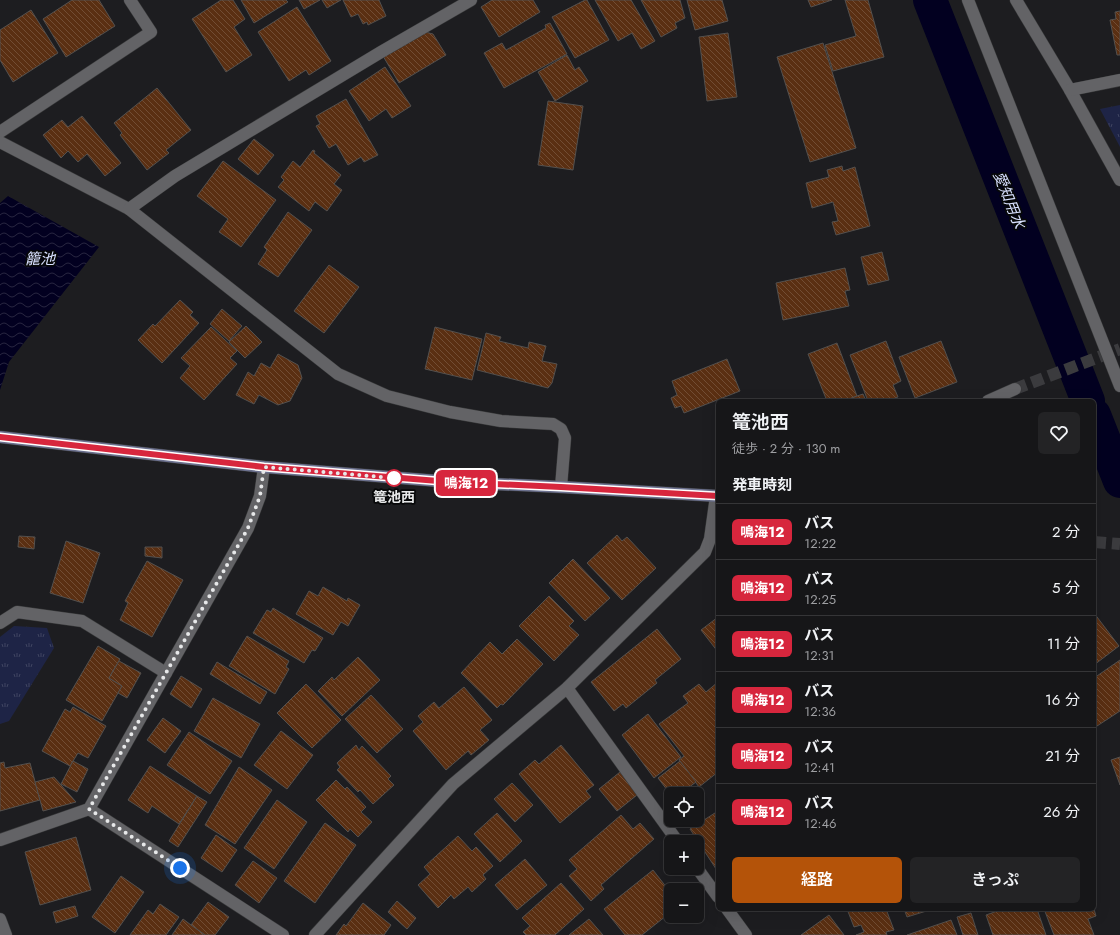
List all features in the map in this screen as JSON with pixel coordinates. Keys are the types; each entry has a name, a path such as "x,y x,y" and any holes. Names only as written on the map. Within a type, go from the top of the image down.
{"street":[{"path":"0,132 151,32 130,0"},
{"path":"129,209 182,172 381,52 471,0"},
{"path":"968,0 1120,386"},
{"path":"1016,0 1070,90 1120,180"},
{"path":"1070,90 1120,80"},
{"path":"0,142 129,209 338,374 387,396 450,412 501,421 553,424 557,426 561,429 565,438 561,487"},
{"path":"992,399 1015,389"},
{"path":"0,437 264,467 451,482 716,496"},
{"path":"0,840 89,809 248,528 260,496 264,467"},
{"path":"315,935 453,784 567,688 705,552 710,539 716,502"},
{"path":"0,623 17,612 82,621 166,673"},
{"path":"567,688 673,835"},
{"path":"89,809 283,935"},
{"path":"702,875 716,894"},
{"path":"728,911 746,935"},
{"path":"0,919 6,935"}],"green space":[{"path":"1120,105 1120,147 1100,109"},
{"path":"14,626 47,628 54,648 9,721 0,724 0,637"}],"water":[{"name":"籠池","path":"8,196 99,247 9,362 0,390 0,203"}],"building":[{"path":"72,0 99,0 115,26 66,57 43,19"},
{"path":"221,0 233,0 245,19 234,27 252,55 226,72 192,19"},
{"path":"241,0 286,0 288,2 254,23"},
{"path":"299,0 320,0 304,9"},
{"path":"322,0 341,0 327,8"},
{"path":"343,0 379,0 386,16 368,25 367,22 363,24 358,14 351,17"},
{"path":"492,0 533,0 540,12 499,37 481,7"},
{"path":"587,0 609,40 575,58 552,17"},
{"path":"595,0 631,0 655,41 641,49 632,33 618,41"},
{"path":"641,0 680,0 685,18 675,23 677,28 661,37"},
{"path":"687,0 722,0 728,21 695,30"},
{"path":"808,0 832,0 811,7"},
{"path":"845,0 868,0 884,57 833,71 825,45 856,36"},
{"path":"297,7 331,61 309,75 306,70 289,81 258,32"},
{"path":"31,10 58,53 13,82 0,60 0,30"},
{"path":"1120,11 1120,55 1117,55 1110,20 1116,19 1115,12"},
{"path":"550,23 567,54 504,88 484,53 502,43 506,50 546,28 545,25"},
{"path":"425,32 433,34 446,55 399,83 383,56"},
{"path":"728,33 737,97 707,101 699,37"},
{"path":"823,43 856,148 810,162 777,57"},
{"path":"567,55 575,70 579,67 588,81 555,101 538,72"},
{"path":"385,67 411,106 392,118 386,109 369,121 349,91"},
{"path":"157,88 191,130 166,150 169,153 147,170 120,135 122,133 114,123"},
{"path":"346,99 378,155 364,162 361,157 348,165 336,144 329,148 316,126 320,124 316,116"},
{"path":"548,101 583,106 573,170 538,165"},
{"path":"82,116 121,163 105,176 87,154 78,162 68,151 61,158 43,135 62,120 68,127"},
{"path":"254,139 274,155 258,175 238,159"},
{"path":"313,150 315,151 314,153 341,175 334,184 342,190 327,211 315,202 309,211 278,187 284,180 281,177 293,161 300,167"},
{"path":"223,161 276,200 241,247 219,232 228,219 197,196"},
{"path":"842,166 843,171 855,167 870,226 836,235 832,222 838,221 833,202 812,208 806,183 829,177 827,170"},
{"path":"288,212 312,230 278,277 258,264 267,250 264,247"},
{"path":"882,252 889,280 868,285 861,257"},
{"path":"329,265 359,287 324,333 294,311"},
{"path":"845,268 850,290 845,291 849,306 783,320 776,283"},
{"path":"180,300 193,312 190,315 199,323 162,363 138,340 153,324 155,326"},
{"path":"222,309 242,326 229,341 210,324"},
{"path":"246,326 262,342 245,358 229,342"},
{"path":"211,327 237,351 230,358 237,364 204,400 180,378 190,366 181,358"},
{"path":"435,327 482,339 472,380 425,369"},
{"path":"486,333 501,337 499,341 528,348 529,342 546,346 542,361 557,364 552,383 548,388 477,370"},
{"path":"886,341 901,381 893,385 898,397 893,399 867,399 850,355"},
{"path":"941,341 957,382 915,398 899,357"},
{"path":"837,343 857,396 849,399 826,399 808,354"},
{"path":"278,354 298,365 302,378 290,401 278,405 259,395 254,404 236,395 248,372 254,376 261,363 270,368"},
{"path":"727,359 740,391 716,399 716,400 684,413 681,406 675,408 671,398 677,395 672,381"},
{"path":"863,394 865,399 849,399"},
{"path":"617,535 622,541 627,537 656,568 622,600 587,563"},
{"path":"19,536 35,537 34,549 18,547"},
{"path":"66,541 100,553 83,603 50,593"},
{"path":"145,547 162,547 162,558 145,556"},
{"path":"573,559 610,598 585,621 549,583"},
{"path":"147,561 183,580 152,637 120,620 128,603 125,601"},
{"path":"323,587 347,601 348,598 360,605 348,626 341,622 333,635 296,614 309,591 318,596"},
{"path":"549,596 574,621 569,626 579,635 554,661 519,626"},
{"path":"273,608 323,638 315,651 312,650 304,663 253,633 267,610 271,612"},
{"path":"1096,616 1119,646 1096,663"},
{"path":"716,619 716,649 701,630"},
{"path":"657,629 681,659 655,680 657,683 626,708 623,704 614,711 591,682"},
{"path":"247,636 289,661 286,667 289,669 275,694 229,666"},
{"path":"517,639 543,664 503,705 501,704 497,708 461,673 490,642 502,654"},
{"path":"98,646 120,659 109,678 122,686 102,721 66,700"},
{"path":"358,657 380,680 342,716 318,691 332,677 334,680"},
{"path":"1120,660 1120,711 1096,727 1096,677"},
{"path":"119,661 141,673 127,698 118,693 122,686 109,678"},
{"path":"217,662 267,692 260,704 210,674"},
{"path":"181,676 202,689 191,708 170,694"},
{"path":"306,684 341,720 312,748 277,713"},
{"path":"699,684 706,692 716,684 716,774 699,787 679,760 684,756 659,724 688,703 683,696"},
{"path":"464,687 492,720 480,730 489,740 471,755 468,751 446,770 413,731 423,722 418,716 434,702 439,708"},
{"path":"371,695 403,729 377,753 345,719"},
{"path":"213,698 260,724 241,758 194,731"},
{"path":"73,707 106,726 88,758 78,753 70,766 42,751 65,709 70,712"},
{"path":"648,714 681,757 654,778 622,735"},
{"path":"163,718 181,731 165,753 147,740"},
{"path":"281,731 313,755 287,789 254,765"},
{"path":"189,732 232,761 210,794 167,765"},
{"path":"356,745 359,750 362,746 391,776 388,779 394,785 373,804 360,790 358,792 337,770 340,767 337,763"},
{"path":"561,745 594,785 586,791 591,797 560,823 519,774 535,760 539,764"},
{"path":"1120,757 1120,785 1111,760"},
{"path":"73,761 88,769 77,792 61,784"},
{"path":"680,761 696,782 689,787 665,787 658,778"},
{"path":"4,762 5,768 30,763 40,800 0,811 0,763"},
{"path":"150,766 197,796 179,824 152,806 148,813 128,800"},
{"path":"239,767 272,790 235,844 205,825"},
{"path":"620,772 637,795 617,811 599,789"},
{"path":"54,777 76,802 43,811 35,782"},
{"path":"336,780 345,789 347,787 366,807 361,812 372,822 358,837 350,829 348,832 316,800"},
{"path":"512,783 533,805 515,822 494,799"},
{"path":"197,796 207,802 178,847 169,841"},
{"path":"277,800 307,822 274,869 244,848"},
{"path":"716,812 716,869 704,850 704,835 694,835 690,829 693,827 704,827 704,820"},
{"path":"497,813 522,841 500,862 474,834"},
{"path":"621,815 633,829 640,823 654,839 601,885 604,889 591,901 569,876 577,869 569,860"},
{"path":"325,823 356,845 315,903 284,881"},
{"path":"216,835 237,850 222,872 201,858"},
{"path":"458,836 472,851 476,847 493,866 483,875 486,879 472,892 468,887 454,899 451,895 438,908 418,885 430,874 424,867"},
{"path":"76,837 91,890 40,905 25,852"},
{"path":"525,859 547,885 517,910 495,885"},
{"path":"253,861 277,878 259,903 235,885"},
{"path":"653,870 664,884 664,918 642,935 625,935 604,909"},
{"path":"121,876 144,892 115,933 92,917"},
{"path":"561,883 584,909 555,935 526,935 523,932 530,926 522,918"},
{"path":"397,901 416,918 407,929 388,912"},
{"path":"208,902 229,917 215,935 205,935 191,925"},
{"path":"363,903 391,925 384,935 336,935 344,924 346,926"},
{"path":"160,904 179,917 166,935 130,935 148,910 153,914"},
{"path":"75,906 78,916 56,923 53,912"},
{"path":"848,911 887,911 894,930 886,932 887,935 856,935 864,932 861,925 854,927"},
{"path":"905,911 926,911 907,917"},
{"path":"997,911 1038,911 1046,935 993,935 986,915"},
{"path":"1045,911 1095,911 1096,916 1088,919 1094,935 1054,935"},
{"path":"971,913 978,935 963,935 957,917"},
{"path":"829,915 844,935 801,935"},
{"path":"183,919 191,925 205,935 172,935"},
{"path":"589,919 603,935 569,935"},
{"path":"951,920 957,935 907,935"}],"waterway":[{"name":"愛知用水","path":"930,0 1087,399"},
{"name":"愛知用水","path":"1096,420 1120,481"}],"tunnel":[{"path":"1015,389 1120,349"},
{"path":"1096,542 1120,544"}],"bus line":[{"name":"鳴海12","path":"0,437 264,467 451,482 716,496"}],"place":[{"name":"篭池西","path":"394,478"}],"route":[{"path":"180,868 89,809 248,528 260,496 264,467 394,478"}]}
